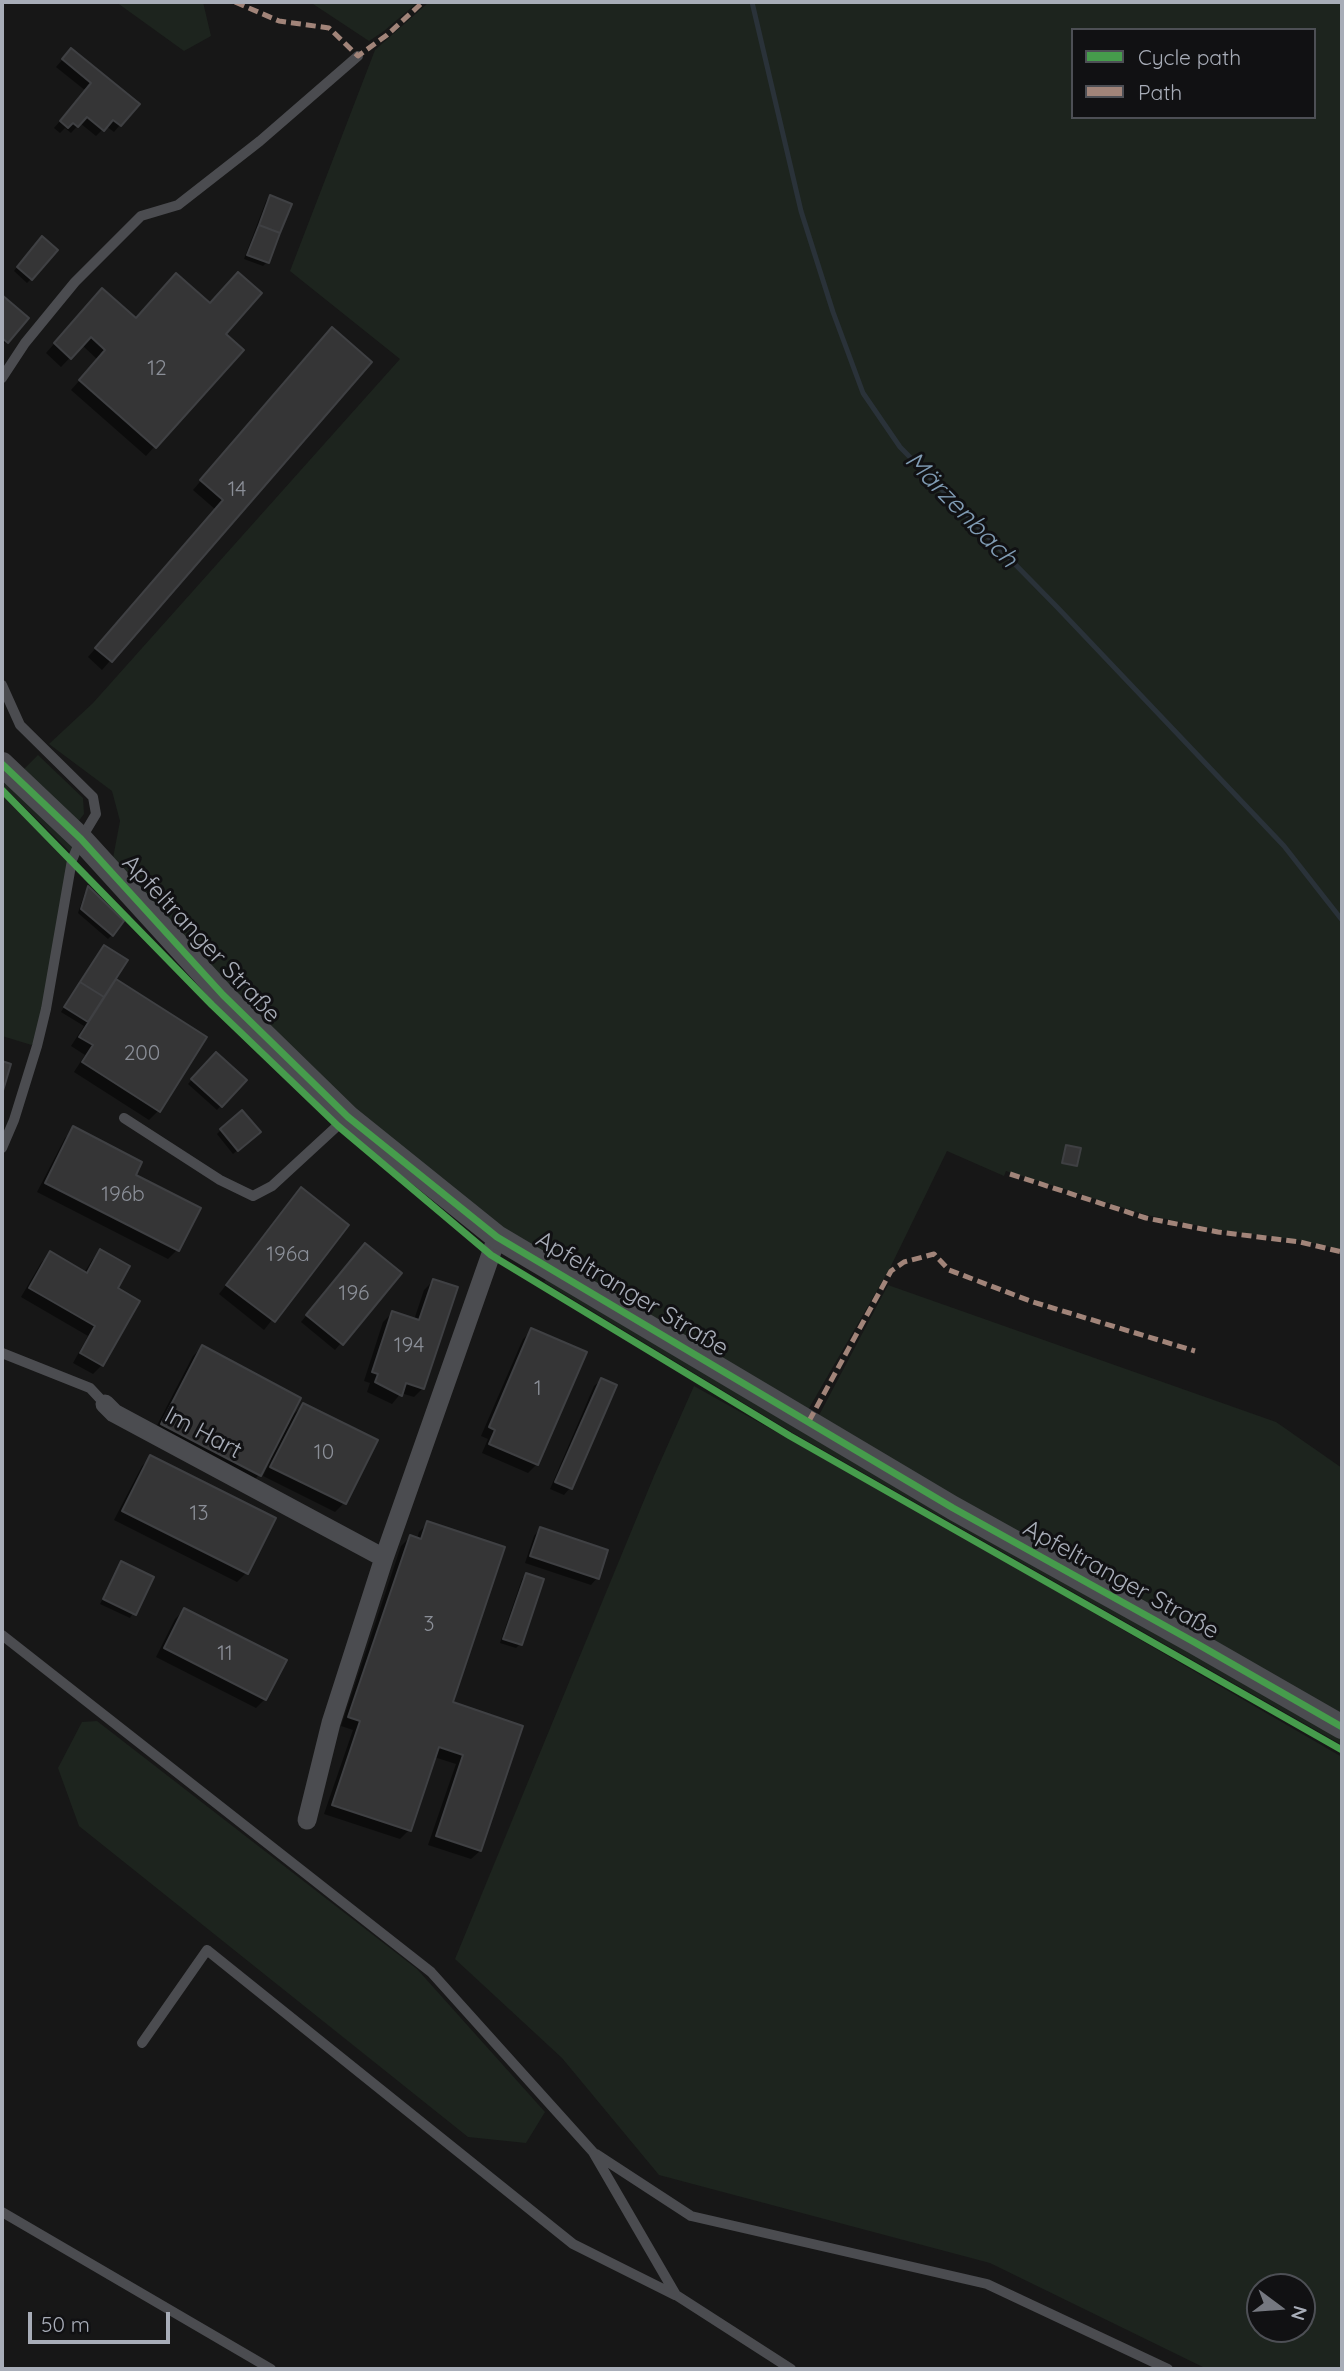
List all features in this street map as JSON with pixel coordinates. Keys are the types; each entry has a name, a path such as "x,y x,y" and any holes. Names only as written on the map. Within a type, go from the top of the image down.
{"street":[{"name":"Apfeltranger Straße","path":"2,764 81,839 223,995 348,1116 497,1237 953,1508 1342,1727"},
{"path":"307,1820 331,1723 384,1558 497,1237"},
{"name":"Im Hart","path":"105,1404 114,1413 384,1558"}],"lane":[{"path":"2,378 25,343 75,282 141,216 178,205 260,141 358,56"},
{"path":"2,684 20,725 93,797 96,814 72,860 40,1034 14,1120 2,1148"},
{"path":"124,1118 220,1180 253,1196 272,1186 348,1116"},
{"name":"Im Hart","path":"2,1353 90,1388 105,1404"},
{"path":"2,1635 431,1972 593,2152 676,2295"},
{"path":"142,2043 207,1950 573,2244 676,2295 791,2369"},
{"path":"593,2152 691,2216 987,2284 1168,2369"},
{"path":"2,2212 271,2369"}],"shaded area":[{"path":"116,2 203,2 211,36 184,51"},
{"path":"310,2 418,2 369,41"},
{"path":"429,2 1342,2 1342,1250 1299,1240 1219,1230 1147,1215 1006,1171 1004,1176 947,1151 890,1268 808,1410 501,1231 351,1106 228,989 113,858 120,821 112,791 49,744 93,703 400,359 290,271 375,50"},
{"path":"38,755 83,798 84,814 77,823 23,770"},
{"path":"2,772 75,842 71,853 2,785"},
{"path":"2,794 69,861 35,1046 2,1036"},
{"path":"549,1275 1342,1733 1342,1745 793,1433 544,1282"},
{"path":"888,1285 1276,1422 1342,1468 1342,1721 817,1419"},
{"path":"694,1386 944,1526 1342,1757 1342,2369 1207,2369 990,2263 659,2175 562,2058 455,1959 654,1476"},
{"path":"97,1721 417,1969 545,2112 526,2143 468,2137 79,1826 58,1768 82,1722"}],"building":[{"path":"71,48 140,104 121,126 113,120 104,131 87,117 78,127 73,123 68,128 60,121 91,83 62,59"},
{"path":"270,195 292,204 280,233 259,225"},
{"path":"259,225 280,233 269,263 247,255"},
{"path":"42,236 58,250 32,280 17,267"},
{"path":"238,272 262,293 226,334 244,350 156,448 79,380 105,350 91,337 71,359 54,343 102,288 136,318 176,273 210,303"},
{"path":"2,295 29,318 8,343 2,338"},
{"path":"332,327 372,362 112,662 95,648 223,500 200,480"},
{"path":"88,886 124,921 113,936 81,909"},
{"path":"104,945 128,960 104,997 80,982"},
{"path":"116,979 207,1037 160,1112 82,1062 93,1045 79,1037"},
{"path":"80,982 104,997 88,1022 64,1007"},
{"path":"216,1052 247,1080 222,1107 191,1079"},
{"path":"2,1061 11,1064 2,1094"},
{"path":"242,1110 261,1132 238,1151 220,1129"},
{"path":"73,1126 142,1162 136,1175 201,1208 179,1251 45,1183"},
{"path":"1066,1145 1081,1148 1077,1166 1062,1163"},
{"path":"301,1187 349,1225 275,1322 226,1285"},
{"path":"365,1243 402,1273 343,1345 306,1315"},
{"path":"100,1249 130,1266 118,1288 140,1301 103,1366 80,1353 95,1326 29,1288 50,1251 87,1273"},
{"path":"433,1279 458,1287 424,1389 406,1383 402,1396 375,1382 378,1374 372,1372 392,1311 419,1320"},
{"path":"531,1328 587,1352 538,1465 489,1444 495,1430 489,1427"},
{"path":"202,1345 301,1398 261,1476 161,1424"},
{"path":"601,1378 617,1385 572,1489 555,1482"},
{"path":"303,1403 378,1440 346,1504 270,1467"},
{"path":"150,1455 276,1518 248,1574 122,1511"},
{"path":"427,1521 505,1547 453,1702 523,1726 481,1851 436,1836 463,1755 439,1747 411,1831 332,1805 360,1721 348,1717 410,1535 421,1539"},
{"path":"540,1527 608,1550 599,1579 530,1556"},
{"path":"121,1561 154,1577 136,1615 103,1599"},
{"path":"526,1573 544,1579 522,1645 503,1639"},
{"path":"184,1608 287,1660 266,1700 164,1648"}],"waterway":[{"name":"Märzenbach","path":"752,2 801,211 833,312 863,393 900,447 1057,607 1284,846 1342,920"}],"marked path":[{"path":"235,2 279,21 329,28 358,56 387,35 423,2"},
{"path":"1010,1174 1146,1218 1218,1232 1300,1242 1342,1252"},
{"path":"809,1421 891,1271 904,1262 934,1254 949,1270 1033,1302 1195,1351"}],"cycle path":[{"path":"2,764 81,839 223,995 348,1117 497,1237 953,1508 1342,1727"},
{"path":"2,790 212,1005 338,1126 491,1255 790,1436 1342,1750"}]}
